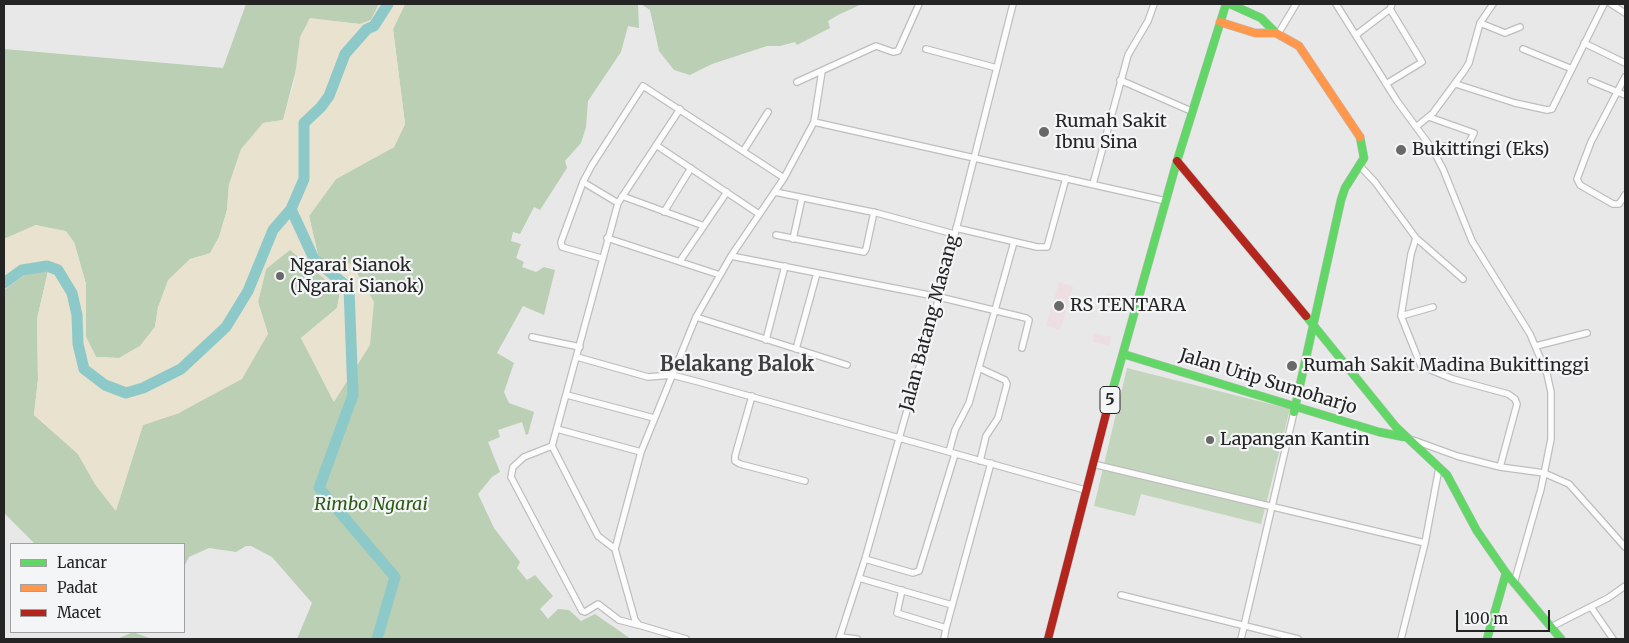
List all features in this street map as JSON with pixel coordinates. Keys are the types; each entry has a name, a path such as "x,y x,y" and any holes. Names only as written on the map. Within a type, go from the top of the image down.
{"main road":[{"path":"1277,34 1261,18 1228,4 1220,22 1191,111 1177,161 1404,437 1439,467 1452,484 1477,531 1506,573 1561,639"},
{"path":"1220,22 1255,33 1277,34 1288,38 1306,54 1361,139 1364,150 1364,158 1345,188 1341,200 1314,328 1294,409"},
{"name":"5","path":"1048,639 1085,490 1177,161"},
{"name":"Jalan Urip Sumoharjo","path":"1123,354 1294,409 1404,437"},
{"path":"1487,639 1506,573"}],"street":[{"path":"797,82 876,46 893,52 898,51 919,4"},
{"name":"Jalan Batang Masang","path":"839,638 865,559 939,297 1013,4"},
{"path":"1093,184 1120,80 1130,50 1148,20 1154,4"},
{"path":"1277,34 1296,4"},
{"path":"1336,4 1386,84 1435,152 1472,242 1536,346 1547,374 1551,392 1551,439 1544,473 1514,583"},
{"path":"1416,127 1429,117 1456,84 1469,63 1480,23 1493,4"},
{"path":"1456,84 1505,100 1550,110 1554,106 1604,4"},
{"path":"1611,4 1625,13"},
{"path":"1356,35 1391,6 1422,62 1386,84"},
{"path":"1480,23 1505,33 1520,27"},
{"path":"1584,43 1625,63"},
{"path":"926,49 997,68"},
{"path":"1523,49 1572,69"},
{"path":"639,625 635,620 615,549 641,452 696,317 731,256 784,178 814,122 822,71"},
{"path":"1625,77 1591,142 1577,179 1580,185 1613,204 1620,204 1625,195"},
{"path":"1120,80 1191,111"},
{"path":"1591,81 1618,90 1625,95"},
{"path":"602,258 561,245 583,182 597,156 643,86 744,150 784,178"},
{"path":"615,549 598,536 552,446 618,203 680,109"},
{"path":"744,150 768,112"},
{"path":"1429,117 1474,133 1465,151 1445,146 1435,152"},
{"path":"814,122 974,160 1066,178 1166,201"},
{"path":"656,145 759,214"},
{"path":"1359,165 1375,182 1416,238 1463,279"},
{"path":"664,212 691,168"},
{"path":"775,192 955,231 1047,247 1066,178"},
{"path":"583,182 618,203"},
{"path":"680,262 727,192"},
{"path":"622,196 704,226"},
{"path":"793,239 802,198"},
{"path":"776,235 864,252 874,212"},
{"path":"607,238 720,275"},
{"path":"1416,238 1409,262 1401,316 1416,359 1423,369 1508,394 1515,399 1517,404 1500,467"},
{"path":"865,559 913,574 920,572 952,453 955,430 969,403 1014,242"},
{"path":"731,256 939,297 1029,320 1022,348"},
{"path":"766,340 785,266"},
{"path":"796,349 817,273"},
{"path":"1401,316 1433,307"},
{"path":"696,317 847,365"},
{"path":"1536,346 1588,332"},
{"path":"532,337 580,347"},
{"path":"577,357 648,377 672,375 1085,490"},
{"path":"979,368 1004,380 1007,384 998,418 986,436 980,460"},
{"path":"567,395 654,418"},
{"path":"752,396 735,461 740,464 805,481"},
{"path":"1241,639 1294,409"},
{"path":"557,430 641,452"},
{"path":"1404,437 1457,456 1500,467 1544,473 1573,487 1625,547"},
{"path":"552,446 524,457 513,467 511,477 582,611 585,612 598,604 619,620 686,639"},
{"path":"944,639 991,463"},
{"path":"1093,464 1425,542"},
{"path":"1401,639 1425,542 1439,467"},
{"path":"859,578 952,606"},
{"path":"1551,627 1591,607 1625,586"},
{"path":"902,590 897,613 946,628"},
{"path":"1121,595 1298,639"},
{"path":"1591,607 1613,639"},
{"path":"839,638 856,639"}],"shaded area":[{"name":"RS TENTARA","path":"1059,282 1073,286 1060,330 1046,326"},
{"name":"RS TENTARA","path":"1107,293 1120,297 1116,314 1103,310"},
{"name":"RS TENTARA","path":"1094,333 1111,337 1109,346 1093,342"}],"green space":[{"path":"246,4 379,4 371,20 360,24 309,19 283,120 263,123 229,184 227,210 219,237 210,254 190,259 158,307 155,327 140,346 119,358 96,357 86,337 86,284 74,242 36,225 4,239 4,49 223,68"},
{"name":"Rimbo Ngarai","path":"405,4 638,4 639,28 628,26 621,52 588,101 586,127 581,143 565,161 567,168 540,210 534,207 520,234 513,232 511,241 521,244 516,258 524,262 522,267 536,272 544,267 555,270 544,315 523,306 497,353 514,363 504,392 509,403 534,412 528,434 526,435 522,422 498,430 500,437 488,442 500,472 492,477 478,494 494,528 520,562 517,568 527,580 535,575 553,596 540,609 548,619 558,609 569,610 581,621 595,614 631,639 297,639 312,603 272,557 251,546 246,546 236,552 209,548 189,557 185,565 185,543 34,543 4,513 4,290 29,272 48,271 37,319 38,379 34,415 78,454 95,484 115,510 143,425 179,413 268,334 258,302 266,269 290,249 340,292 337,308 301,338 334,402 352,264 319,259 309,216 336,179 394,147 405,124 393,29"},
{"path":"641,4 862,4 828,21 830,28 797,45 795,42 780,46 767,46 712,64 690,75 674,70 659,51 650,10"},
{"path":"1127,368 1290,409 1261,524 1141,494 1135,516 1094,506"},
{"path":"131,633 136,633 152,639 117,639"}],"sand":[{"path":"379,4 405,4 393,29 405,124 394,147 336,179 309,216 319,259 352,264 374,302 370,345 334,402 301,338 337,308 340,292 290,250 266,269 258,302 268,334 242,379 179,413 143,425 116,511 95,484 78,454 34,415 38,379 37,319 48,272 29,272 4,290 4,239 36,225 66,231 74,242 86,284 86,337 96,357 119,358 140,346 155,327 158,307 168,280 190,259 210,253 219,237 227,210 229,184 241,149 263,123 283,120 294,83 300,37 310,18 360,24 371,20"}],"waterway":[{"path":"4,283 22,270 47,266 58,270 72,293 77,315 78,344 84,369 105,385 126,393 143,388 181,369 226,327 248,291 273,230 291,209 304,179 304,123 321,107 329,96 345,54 367,29 374,26 388,4"},
{"path":"291,209 314,259 349,288 353,395 319,488 395,577 377,639"}],"traffic: fast":[{"path":"1177,161 1226,4"},
{"path":"1230,4 1261,18 1276,33"},
{"path":"1294,412 1341,200 1345,188 1364,158 1360,137"},
{"path":"1107,410 1177,161"},
{"path":"1306,316 1396,427 1447,475 1477,531 1506,573 1561,639"},
{"path":"1123,354 1379,432 1404,437"},
{"path":"1487,639 1506,573"}],"traffic: slow":[{"path":"1220,22 1255,33 1276,33 1299,46 1360,137"}],"traffic: jam":[{"path":"1177,161 1306,316"},
{"path":"1048,639 1107,410"}],"place":[{"name":"Rumah Sakit Ibnu Sina","path":"1044,132"},
{"name":"Bukittingi (Eks)","path":"1401,150"},
{"name":"Ngarai Sianok (Ngarai Sianok)","path":"280,276"},
{"name":"RS TENTARA","path":"1059,306"},
{"name":"Rumah Sakit Madina Bukittinggi","path":"1292,366"},
{"name":"Lapangan Kantin","path":"1210,440"}],"district":[{"name":"Belakang Balok","path":"737,365"}]}
